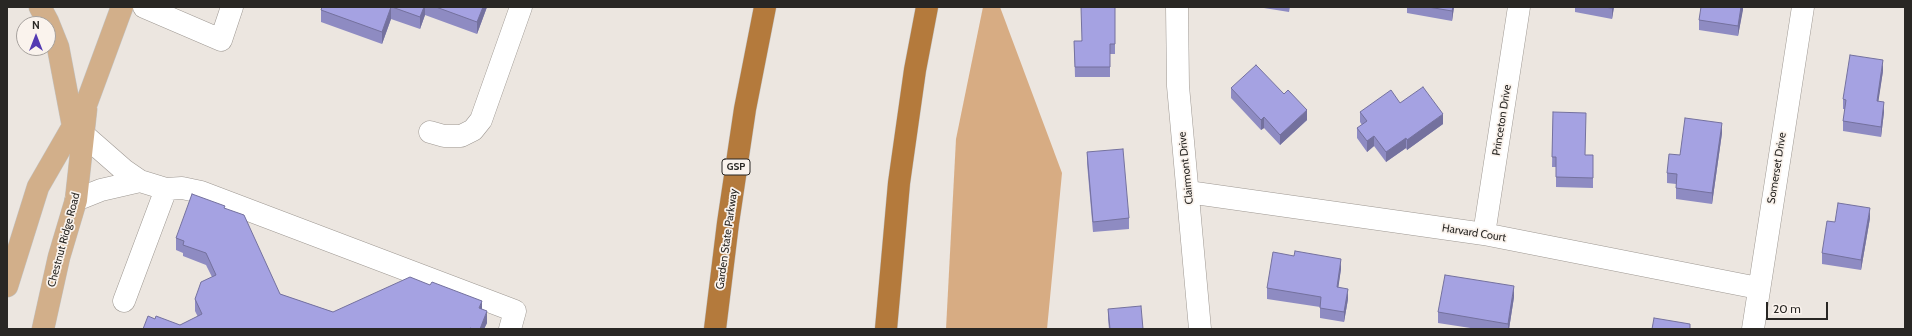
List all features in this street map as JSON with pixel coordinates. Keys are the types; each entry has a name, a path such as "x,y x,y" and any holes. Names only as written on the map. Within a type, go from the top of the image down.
{"highway":[{"name":"Garden State Parkway","path":"715,329 728,222 745,109 765,7"},
{"path":"886,329 899,184 915,70 927,7"}],"main road":[{"path":"40,7 58,47 79,130"},
{"name":"Chestnut Ridge Road","path":"43,329 59,258 76,200 79,130 87,102 122,7"},
{"name":"Chestnut Ridge Road","path":"7,286 38,187 79,130"}],"street":[{"path":"144,7 221,40 232,7"},
{"path":"430,132 444,136 461,136 473,130 481,120 520,7"},
{"name":"Clairmont Drive","path":"1177,7 1178,86 1200,329"},
{"name":"Princeton Drive","path":"1484,234 1519,7"},
{"name":"Somerset Drive","path":"1753,329 1758,288 1803,7"},
{"path":"79,130 124,170 140,181 166,189 182,188 201,192 515,311 510,329"},
{"path":"76,200 101,190 140,181"},
{"path":"124,301 166,189"},
{"name":"Harvard Court","path":"1188,192 1484,234 1758,288"}],"shaded area":[{"path":"983,7 1000,7 1062,173 1047,329 946,329 956,139"}],"building":[{"path":"322,7 391,7 382,32 321,10"},
{"path":"392,7 424,7 420,17"},
{"path":"436,7 483,7 477,22"},
{"path":"1081,7 1115,7 1115,44 1110,44 1110,67 1075,67 1074,41 1082,41"},
{"path":"1428,7 1453,7 1452,11"},
{"path":"1701,7 1741,7 1738,26 1699,20"},
{"path":"1850,55 1883,60 1877,101 1884,102 1881,127 1843,121 1846,100 1843,99"},
{"path":"1256,65 1284,94 1288,90 1307,110 1280,135 1264,117 1261,120 1231,88"},
{"path":"1423,87 1443,114 1407,140 1406,138 1386,152 1374,136 1367,141 1357,128 1367,121 1360,112 1391,90 1400,103"},
{"path":"1553,112 1586,113 1585,155 1593,155 1593,178 1556,177 1556,157 1552,157"},
{"path":"1685,118 1722,123 1712,193 1676,188 1677,174 1667,173 1669,154 1680,155"},
{"path":"1123,149 1129,218 1093,222 1087,152"},
{"path":"192,194 225,206 224,208 244,215 280,294 333,312 410,277 430,285 432,282 482,301 479,308 487,311 480,329 143,329 148,316 155,319 156,316 180,325 202,314 195,299 201,282 216,275 206,253 183,245 184,241 176,238"},
{"path":"1838,203 1870,208 1861,260 1822,253 1827,221 1835,222"},
{"path":"1295,251 1341,259 1337,287 1348,289 1344,312 1320,308 1321,297 1267,288 1273,252 1294,256"},
{"path":"1445,275 1514,286 1508,324 1438,312"},
{"path":"1141,306 1143,329 1110,329 1108,309"},
{"path":"1654,318 1690,324 1690,329 1652,329"}]}
